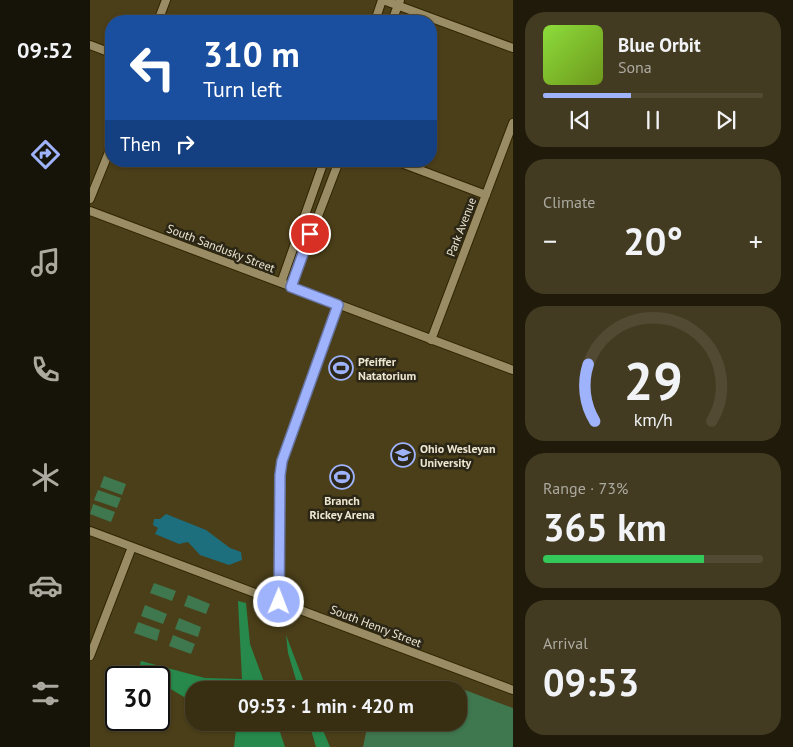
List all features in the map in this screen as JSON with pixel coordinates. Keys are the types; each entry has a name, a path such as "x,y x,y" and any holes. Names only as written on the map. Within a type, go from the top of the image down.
{"street":[{"path":"160,15 166,0"},
{"path":"377,15 383,0 399,3 429,15"},
{"path":"394,15 399,3"},
{"path":"437,18 513,48"},
{"path":"90,45 105,51"},
{"name":"Park Avenue","path":"431,340 513,123"},
{"path":"90,200 105,162"},
{"path":"281,283 322,167"},
{"path":"291,287 337,167"},
{"path":"412,167 486,195"},
{"name":"South Sandusky Street","path":"90,211 513,370"},
{"path":"279,602 280,475 282,461 338,305"},
{"name":"South Henry Street","path":"90,531 513,690"},
{"path":"90,656 132,547"}],"green space":[{"path":"104,476 126,484 122,495 100,487"},
{"path":"98,490 121,498 117,508 94,500"},
{"path":"93,504 115,512 111,522 90,514"},
{"path":"154,583 176,591 172,601 150,593"},
{"path":"188,595 210,604 206,614 184,606"},
{"path":"238,601 246,603 250,644 264,681 185,681 185,698 170,689 170,669 205,678 242,679"},
{"path":"145,605 167,614 163,624 141,616"},
{"path":"179,618 201,627 198,637 175,629"},
{"path":"138,622 160,630 157,641 134,633"},
{"path":"173,635 195,644 191,654 169,646"},
{"path":"286,635 304,681 296,681 288,653"},
{"path":"141,661 160,666 140,666"},
{"path":"467,691 513,708 513,747 363,747 366,731 467,731"},
{"path":"236,731 280,731 285,747 234,747"},
{"path":"311,731 323,731 330,747 316,747"}],"water":[{"path":"166,514 206,530 230,548 241,552 242,560 229,565 200,555 188,542 179,544 155,534 158,528 153,525 154,519 160,519"}],"place":[{"name":"Pfeiffer Natatorium","path":"341,368"},
{"name":"Ohio Wesleyan University","path":"403,455"},
{"name":"Branch Rickey Arena","path":"342,477"}],"route":[{"path":"279,602 279,505 282,461 338,305 291,287 310,234"}]}
